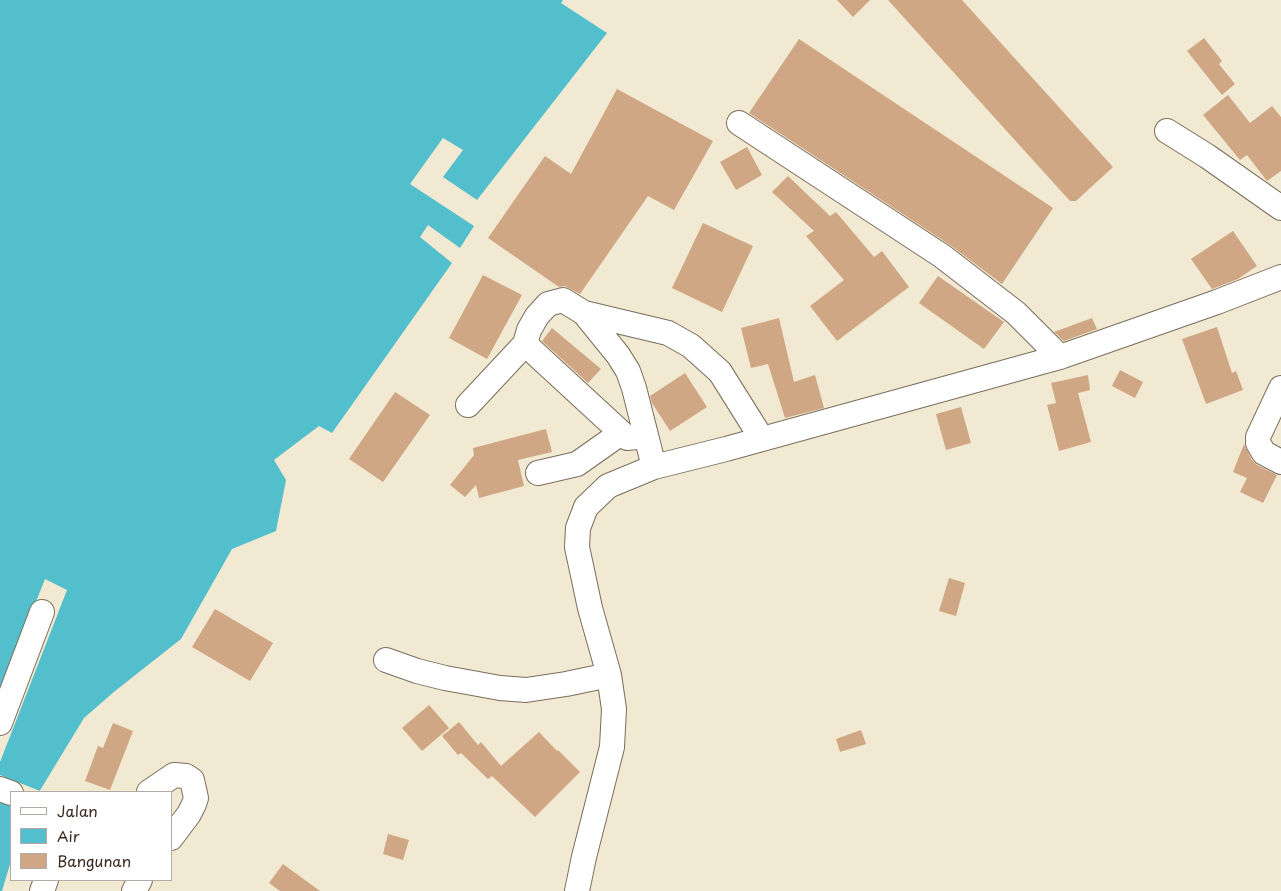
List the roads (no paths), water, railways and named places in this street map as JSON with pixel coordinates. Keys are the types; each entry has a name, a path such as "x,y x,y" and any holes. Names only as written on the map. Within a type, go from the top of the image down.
{"street":[{"path":"739,122 942,256 1016,313 1060,357"},
{"path":"1167,132 1207,156 1281,208"},
{"path":"577,891 612,747 614,709 609,675 590,608 577,547 578,528 586,507 608,486 654,467 1060,357 1218,302 1281,277"},
{"path":"468,405 525,344 529,330 537,316 548,304 563,300 584,313 668,333 691,346 720,372 762,439"},
{"path":"584,313 618,355 628,371 654,467"},
{"path":"525,344 627,438 646,436"},
{"path":"1281,388 1258,436 1258,443 1264,453 1281,462"},
{"path":"538,473 577,464 621,433"},
{"path":"0,723 42,612"},
{"path":"386,660 445,678 500,688 526,690 609,675"},
{"path":"150,791 174,775 186,776 192,780 196,798 194,804 172,837"}],"water":[{"path":"0,0 563,0 561,3 607,33 477,200 443,177 463,150 443,138 410,184 474,226 460,248 428,225 420,237 452,263 332,433 319,426 274,460 286,480 276,531 232,549 181,639 84,718 40,791 10,791 10,864 2,891 0,891"}]}
